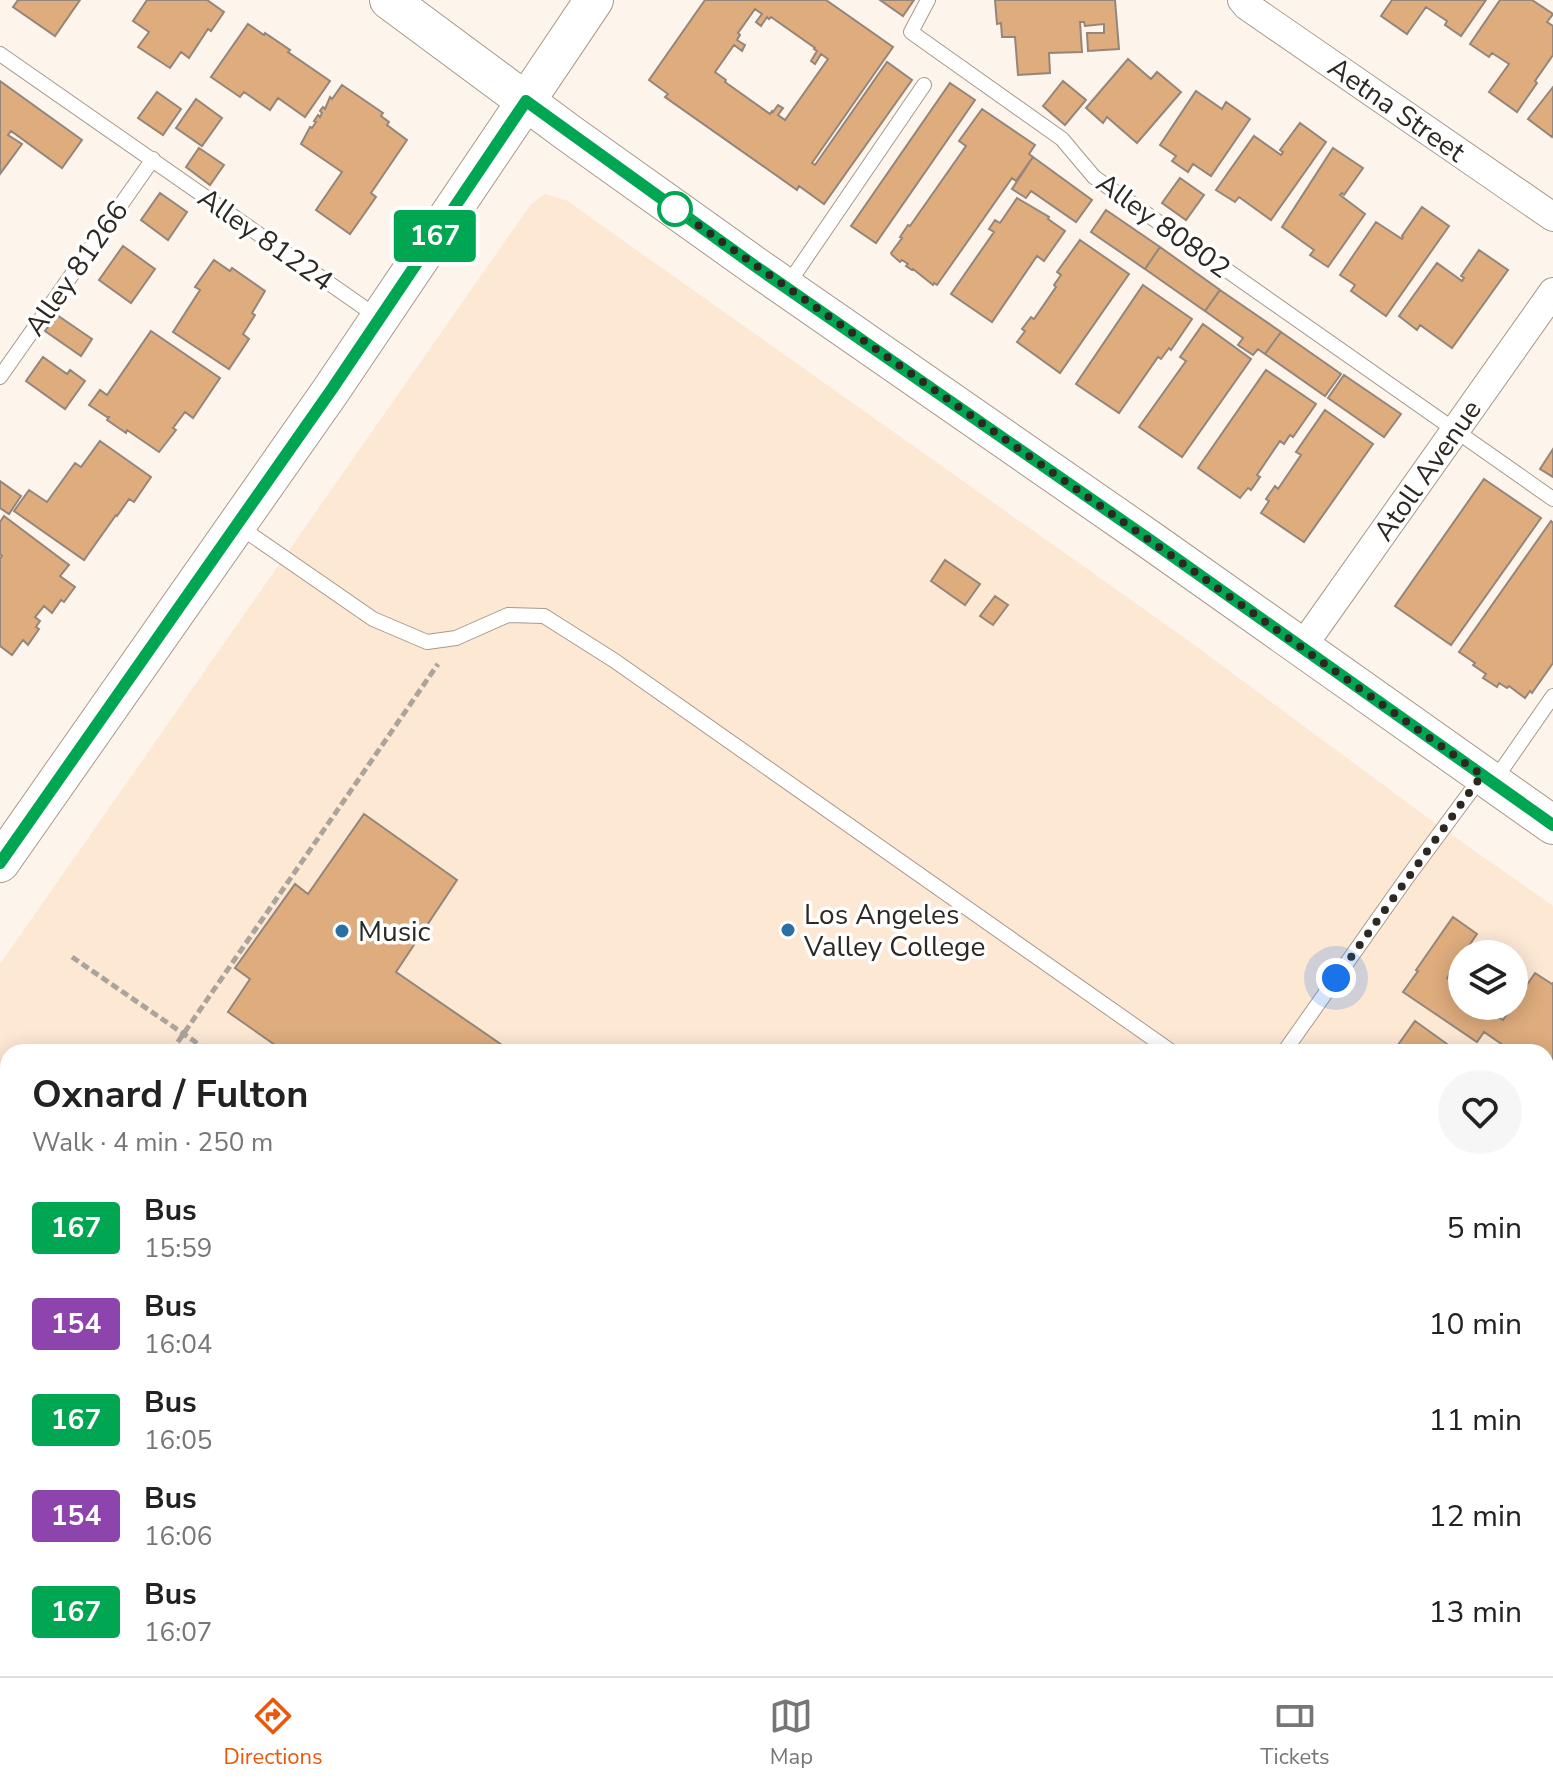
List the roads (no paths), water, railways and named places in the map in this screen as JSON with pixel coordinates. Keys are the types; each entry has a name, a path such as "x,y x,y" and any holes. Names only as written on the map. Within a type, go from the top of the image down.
{"main road":[{"path":"389,0 786,287 1553,825"},
{"path":"0,863 380,318 594,0"}],"street":[{"name":"Aetna Street","path":"1242,0 1259,15 1553,217"},
{"name":"Atoll Avenue","path":"1302,647 1553,292"}],"lane":[{"name":"Alley 80802","path":"928,0 911,32 1062,139 1094,177 1455,431"},
{"name":"Alley 81224","path":"0,54 380,318"},
{"path":"786,287 924,85"},
{"name":"Alley 81266","path":"0,377 153,159"},
{"path":"1455,431 1553,499"},
{"path":"237,524 373,619 427,642 456,638 508,615 544,616 627,670 1161,1044"},
{"path":"1290,1044 1406,879 1553,696"}],"place":[{"name":"Los Angeles Valley College","path":"788,930"},
{"name":"Music","path":"342,931"}]}
